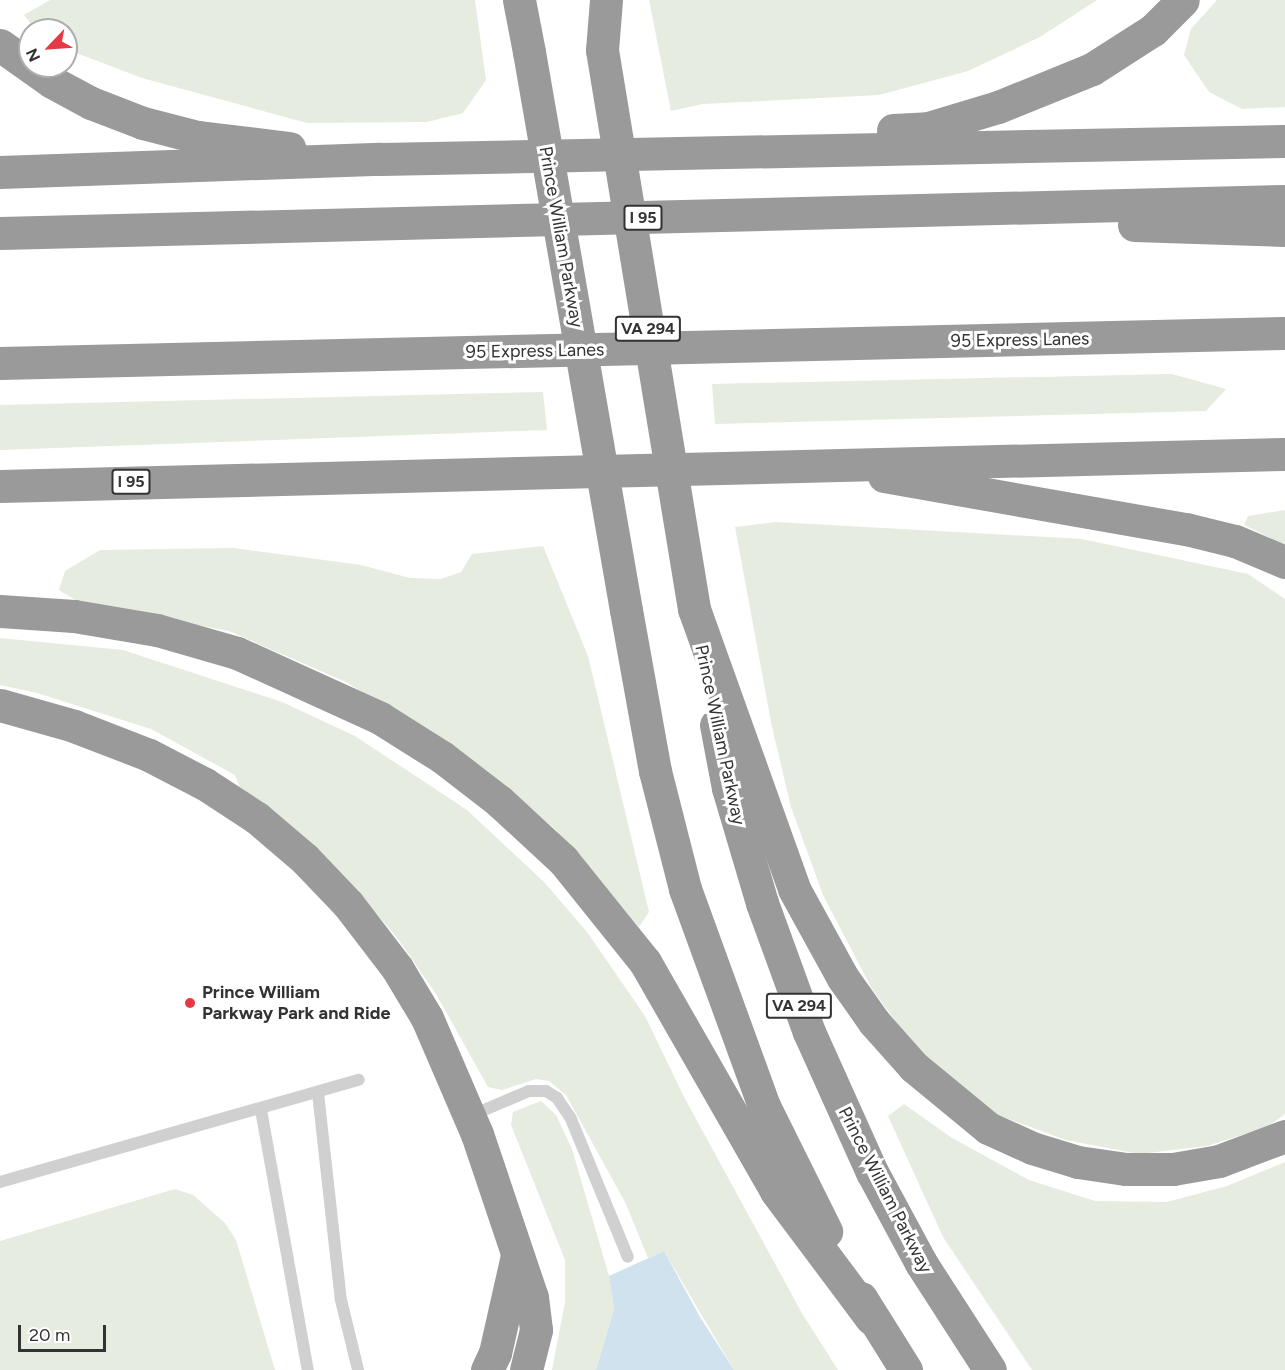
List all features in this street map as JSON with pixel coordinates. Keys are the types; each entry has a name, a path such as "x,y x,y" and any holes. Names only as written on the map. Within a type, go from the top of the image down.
{"highway":[{"name":"Prince William Parkway","path":"519,0 655,771 685,889 764,1106 872,1318 906,1370"},
{"name":"Prince William Parkway","path":"606,0 602,50 694,609 728,788 762,903 809,1032 883,1193 921,1263 990,1370"},
{"path":"716,152 928,128 998,107 1123,51 1183,0"},
{"path":"0,45 52,82 91,103 143,123 197,137 380,159"},
{"path":"0,172 380,159 1285,141"},
{"name":"I 95","path":"0,233 1285,201"},
{"path":"784,214 1285,230"},
{"name":"95 Express Lanes","path":"0,363 1285,333"},
{"name":"I 95","path":"0,486 1285,454"},
{"path":"815,464 1186,529 1235,541 1285,562"},
{"path":"694,609 794,889 843,978 874,1022 914,1067 988,1128 1032,1148 1078,1162 1126,1169 1173,1169 1219,1161 1285,1136"},
{"path":"0,611 74,616 157,630 237,653 380,718 442,757 499,801 563,860 645,962 776,1191 872,1318"},
{"path":"0,705 74,726 149,754 249,813 305,859 348,904 397,968 427,1018 470,1116 532,1297 536,1330 526,1370"},
{"path":"487,1370 497,1343 517,1253"}],"lane":[{"path":"0,1182 261,1110 359,1080"},
{"path":"470,1116 529,1091 546,1091 557,1098 571,1119 628,1257"},
{"path":"318,1093 341,1300 358,1370"},
{"path":"261,1110 308,1370"}],"shaded area":[{"path":"50,0 475,0 486,80 463,113 427,122 307,123 142,78 78,54 78,18 26,18 24,15"},
{"path":"649,0 1097,0 1040,37 968,71 879,95 703,104 671,111"},
{"path":"1217,0 1285,0 1285,107 1242,109 1209,92 1184,55 1191,29"},
{"path":"1172,374 1226,389 1206,411 715,424 712,384"},
{"path":"543,392 547,430 0,450 0,405"},
{"path":"1285,510 1285,545 1244,525 1248,516"},
{"path":"775,522 1082,539 1248,574 1285,599 1285,1114 1267,1127 1207,1146 1139,1154 1066,1140 987,1111 924,1060 872,989 823,895 791,807 772,727 735,527"},
{"path":"543,546 588,656 649,912 639,927 555,829 485,769 346,682 229,631 82,604 59,590 65,571 100,550 234,548 361,565 410,578 441,579 461,572 472,554"},
{"path":"0,638 123,650 282,702 355,736 467,810 545,883 587,932 645,1016 684,1097 803,1315 838,1370 734,1370 664,1251 648,1258 626,1204 566,1095 549,1081 536,1079 502,1090 488,1087 436,994 398,939 355,888 240,788 235,775 151,729 37,693 0,685"},
{"path":"541,1101 556,1115 572,1149 609,1276 614,1309 596,1370 552,1370 565,1302 565,1260 511,1125 513,1112"},
{"path":"904,1104 952,1138 1029,1180 1095,1201 1167,1202 1227,1186 1285,1162 1285,1370 1032,1370 943,1237 888,1116"},
{"path":"175,1189 193,1195 225,1223 236,1240 275,1370 0,1370 0,1241"}],"water":[{"path":"664,1251 700,1317 734,1370 596,1370 614,1309 609,1276"}],"place":[{"name":"Prince William Parkway Park and Ride","path":"190,1003"}]}
